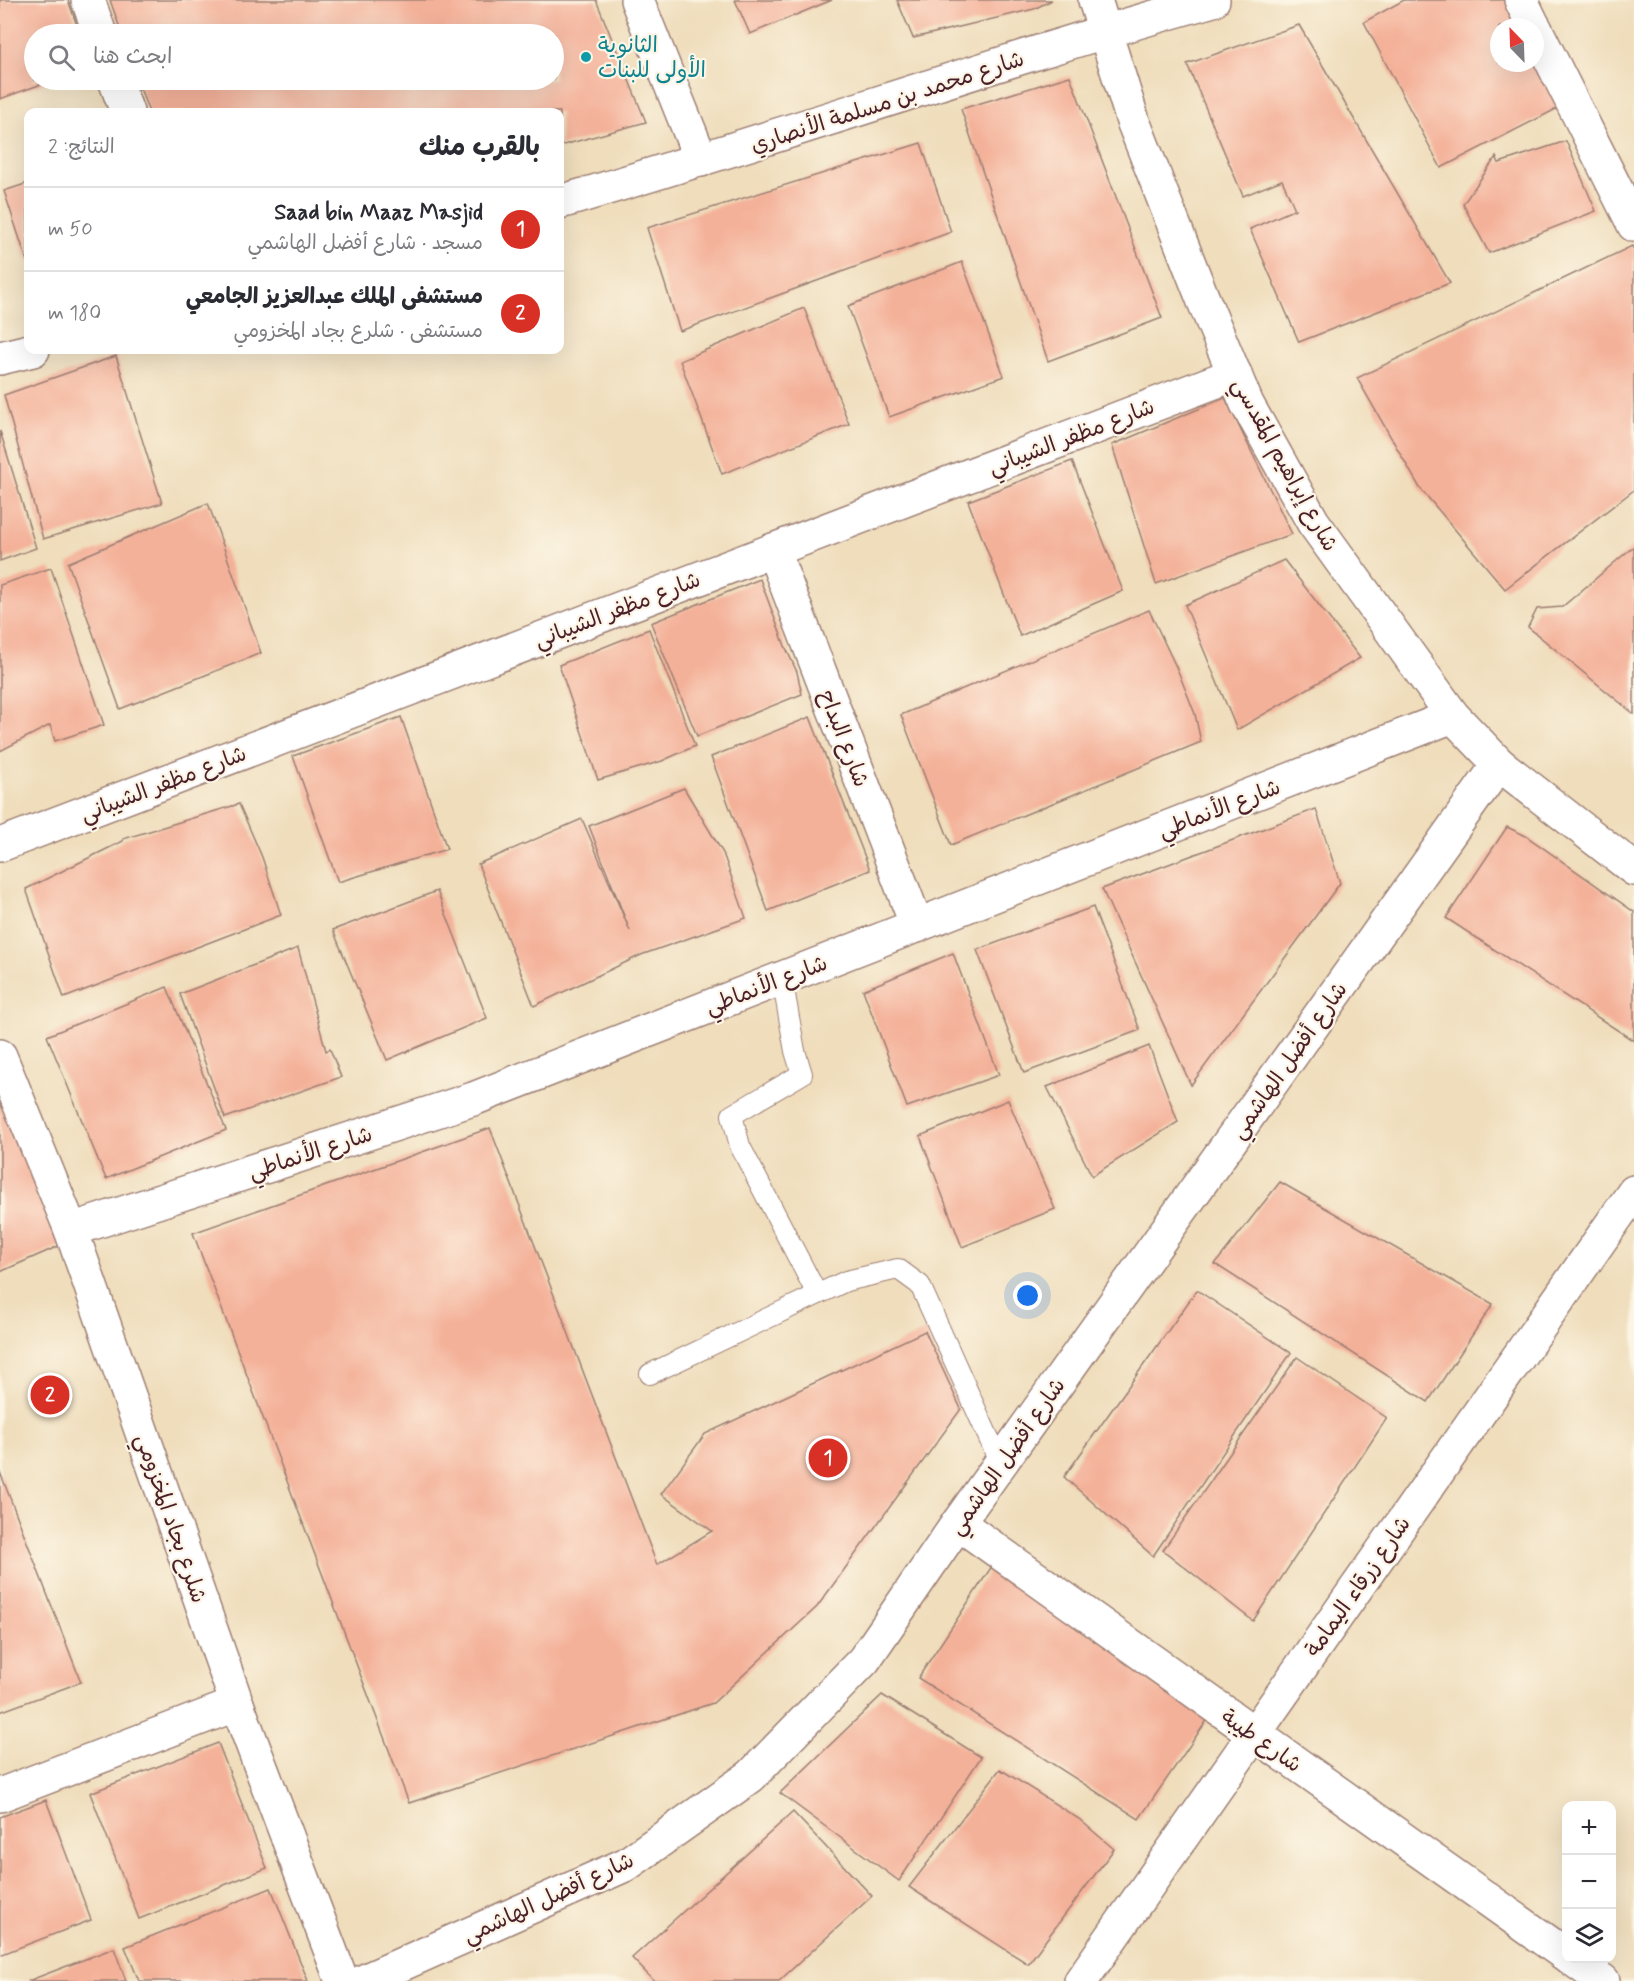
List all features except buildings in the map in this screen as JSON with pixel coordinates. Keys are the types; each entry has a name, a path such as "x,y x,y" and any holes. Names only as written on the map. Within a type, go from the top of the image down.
{"street":[{"path":"88,0 96,24"},
{"path":"637,0 701,160"},
{"name":"شارع إبراهيم المقدسي","path":"1095,0 1133,121 1203,299 1248,404 1313,522 1453,716 1499,764 1634,869"},
{"name":"شارع محمد بن مسلمة الأنصاري","path":"564,201 701,160 1106,30 1214,0"},
{"path":"1521,0 1530,18"},
{"path":"1544,46 1634,225"},
{"path":"119,90 126,108"},
{"path":"0,358 24,352"},
{"name":"شارع مظفر الشيباني","path":"0,845 1235,374"},
{"name":"شارع البداح","path":"773,550 917,926"},
{"name":"شارع الأنماطي","path":"71,1230 473,1099 1453,716"},
{"name":"شارع أفضل الهاشمي","path":"364,1981 627,1864 751,1776 864,1660 1000,1463 1499,764"},
{"name":"شلرع بجاد المخزومي","path":"0,1056 71,1230 237,1704 342,1981"},
{"name":"شارع زرقاء اليمامة","path":"1081,1981 1634,1192"},
{"name":"شارع طيبة","path":"958,1523 1562,1952"},
{"path":"0,1795 237,1704"},
{"path":"1577,1963 1603,1981"}],"lane":[{"path":"782,978 795,1051 802,1074 732,1115 740,1146 817,1294"},
{"path":"650,1374 846,1281 898,1269 920,1285 1000,1463"}],"place":[{"name":"الثانوية الأولى للبنات","path":"586,57"},
{"name":"مستشفى الملك عبدالعزيز الجامعي","path":"50,1395"},
{"name":"Saad bin Maaz Masjid","path":"828,1458"}]}
